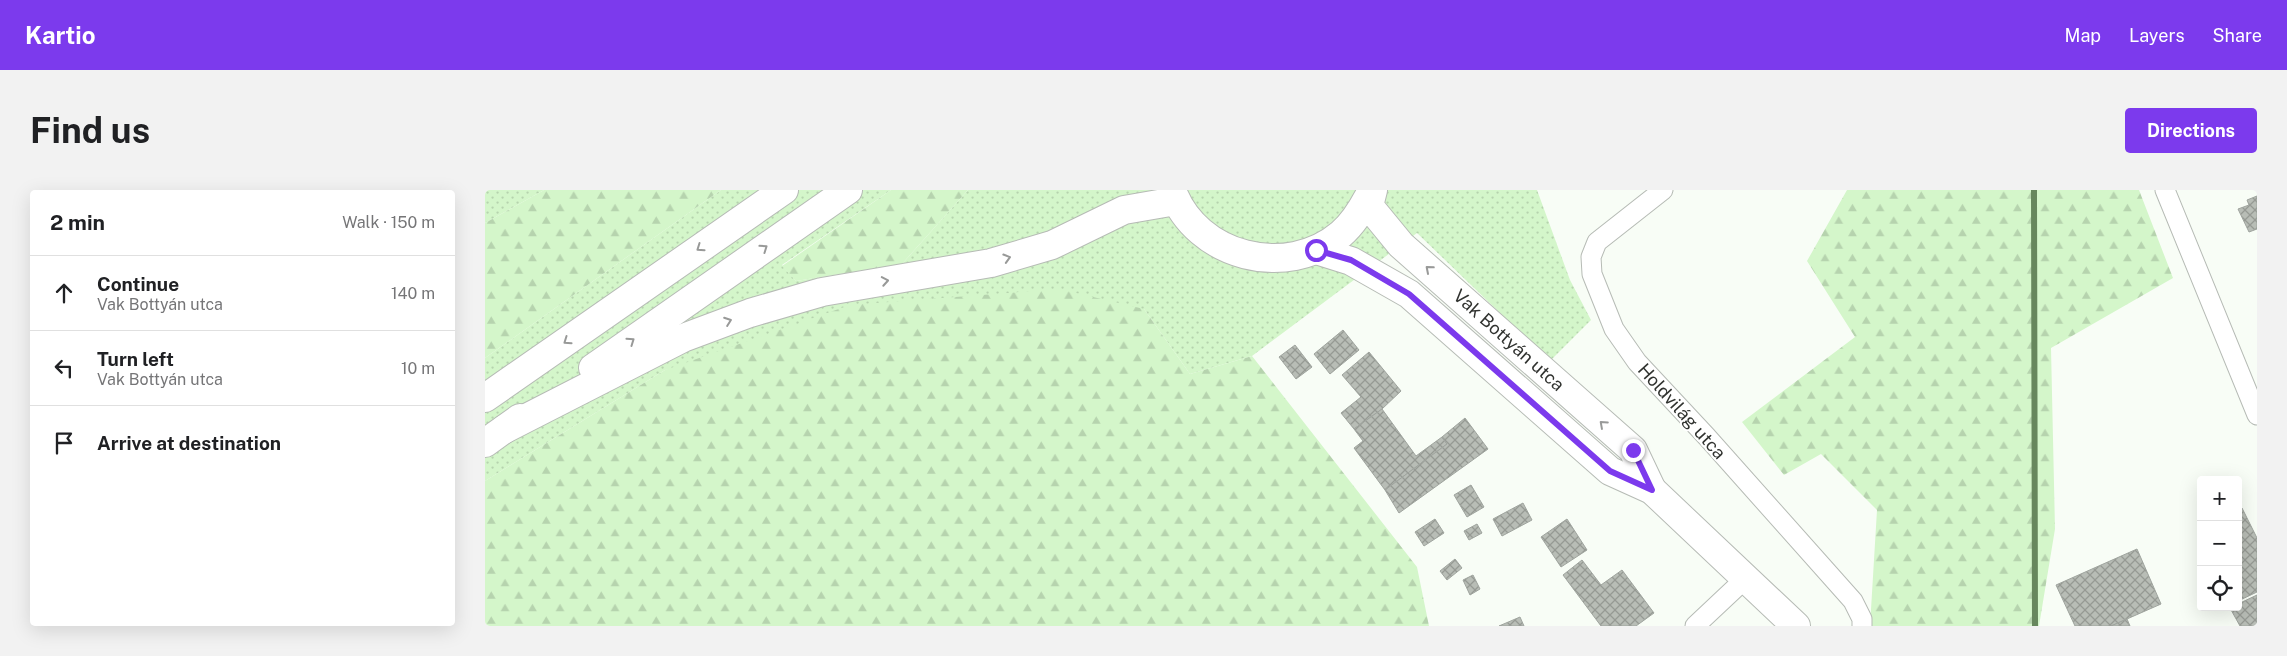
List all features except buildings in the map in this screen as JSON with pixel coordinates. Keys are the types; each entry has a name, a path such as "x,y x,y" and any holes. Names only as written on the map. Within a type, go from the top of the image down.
{"main road":[{"path":"486,397 783,190"},
{"path":"495,436 847,190"},
{"path":"495,436 683,338 750,313 822,292 991,263 1052,245 1124,210 1174,195 1197,229 1227,250 1261,259 1297,257 1316,250 1341,234 1361,212 1372,190"},
{"name":"Vak Bottyán utca","path":"1372,190 1369,206 1401,245 1633,450 1652,490"},
{"name":"Vak Bottyán utca","path":"1316,250 1351,260 1409,294 1610,471 1652,490 1796,626"}],"street":[{"name":"Holdvilág utca","path":"1663,190 1597,242 1591,257 1592,274 1615,329 1637,362 1707,437 1853,601 1862,619 1862,626"},
{"path":"2165,190 2257,414"},
{"path":"1695,626 1746,578"}],"green space":[{"path":"485,190 544,190 485,223"},
{"path":"544,190 721,190 485,358 485,223"},
{"path":"721,190 891,190 782,265 796,281 902,264 968,190 1537,190 1570,280 1591,320 1550,361 1417,233 1252,356 1190,374 1144,309 665,370 485,481 485,358"},
{"path":"891,190 968,190 902,264 796,281 782,266"},
{"path":"1847,190 2139,190 2173,278 2051,348 2055,529 2039,626 1870,626 1877,510 1821,454 1784,475 1742,422 1855,337 1807,261"},
{"path":"1059,289 1144,309 1190,374 1252,356 1417,567 1429,626 485,626 485,481 665,370 850,305"}],"waterway":[{"path":"2034,190 2035,626"}],"route":[{"path":"1316,250 1351,260 1409,294 1610,471 1652,490 1633,450"}]}
